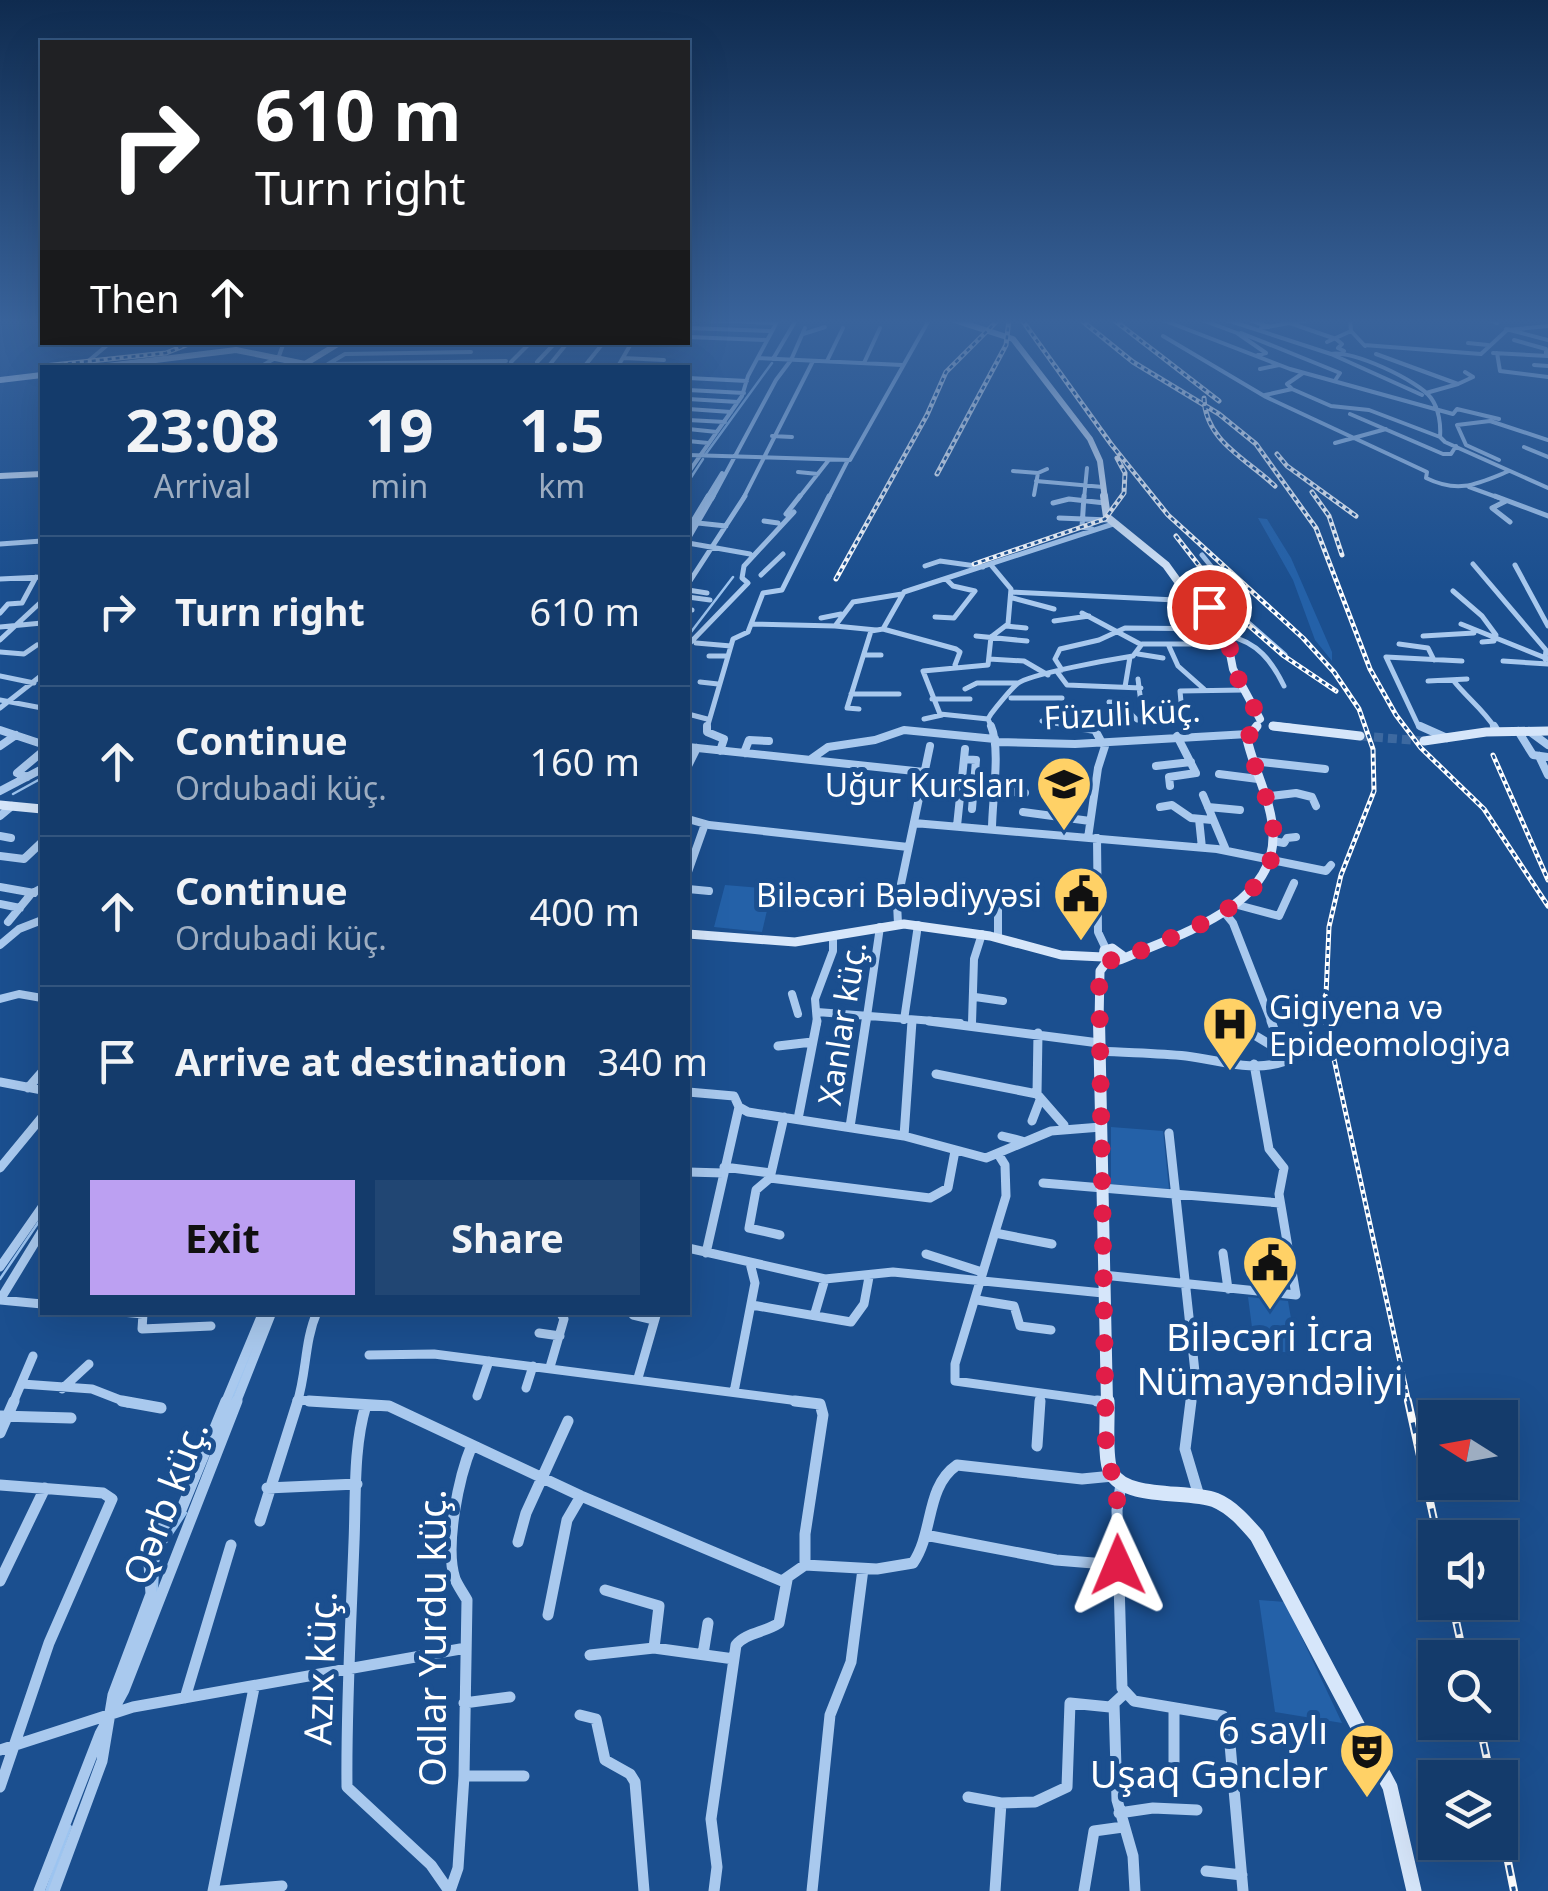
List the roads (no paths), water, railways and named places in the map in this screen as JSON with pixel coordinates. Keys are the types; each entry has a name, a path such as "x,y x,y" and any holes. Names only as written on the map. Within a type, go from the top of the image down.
{"main road":[{"path":"690,934 775,942 898,924 982,934 1070,957 1111,955 1151,945 1224,912 1256,882 1271,856 1274,841 1253,761 1255,726 1233,669 1223,618 1184,592 1166,565 1111,522 1100,461 1086,430 1069,408"},
{"path":"0,476 40,474"},
{"path":"1255,726 1360,736"},
{"path":"1424,741 1496,731 1548,731"},
{"path":"0,805 40,806"},
{"path":"1111,955 1099,976 1106,1451 1117,1480 1219,1502 1238,1515 1275,1565 1390,1787 1414,1891"}],"street":[{"path":"690,469 734,408"},
{"path":"690,537 761,408"},
{"path":"690,587 752,485 787,408"},
{"path":"720,751 724,740 707,732 707,719 733,634 748,632 763,593 782,590 877,408"},
{"path":"1290,408 1427,472 1428,479 1451,490 1470,487 1509,471"},
{"path":"1352,408 1369,410 1440,437 1453,447 1548,488"},
{"path":"1428,408 1453,414 1457,409 1499,419"},
{"path":"690,410 731,412"},
{"path":"1434,410 1440,437"},
{"path":"1346,412 1444,454 1451,454 1453,447"},
{"path":"1317,422 1331,418"},
{"path":"1466,445 1457,424 1468,419 1548,440"},
{"path":"690,420 725,422"},
{"path":"1335,443 1386,429"},
{"path":"690,430 717,432"},
{"path":"772,436 792,436"},
{"path":"690,440 708,443"},
{"path":"1453,447 1466,445 1499,460"},
{"path":"1524,447 1546,452"},
{"path":"690,454 733,459 848,460"},
{"path":"690,526 733,459"},
{"path":"788,470 794,459"},
{"path":"692,644 748,583 742,577 749,557 828,461"},
{"path":"1034,495 1037,477 1047,468"},
{"path":"1087,468 1082,527 1092,529"},
{"path":"1013,471 1103,486"},
{"path":"798,472 818,474"},
{"path":"1470,487 1548,516"},
{"path":"1506,500 1492,508 1510,522"},
{"path":"1053,503 1105,503"},
{"path":"816,507 826,508"},
{"path":"740,566 794,512"},
{"path":"1059,518 1111,522"},
{"path":"787,519 796,520"},
{"path":"764,521 778,523"},
{"path":"860,709 847,708 870,632 880,630 902,594 915,585 946,580 1111,522"},
{"path":"698,523 726,526"},
{"path":"0,544 40,541"},
{"path":"690,541 772,564"},
{"path":"761,574 783,554"},
{"path":"1202,555 1237,598 1243,615 1285,655"},
{"path":"925,566 940,561 987,566 1013,595 1054,609"},
{"path":"1473,564 1546,650 1547,661"},
{"path":"1515,565 1548,626"},
{"path":"0,579 39,577"},
{"path":"0,613 8,604 22,604 39,577"},
{"path":"935,617 954,618 974,590 946,580"},
{"path":"690,591 709,596"},
{"path":"1453,591 1478,613 1496,635 1494,641"},
{"path":"834,626 856,601 902,594"},
{"path":"1013,595 1196,601"},
{"path":"942,715 922,668 985,667 991,637 1006,626 1013,595"},
{"path":"1072,598 1072,607"},
{"path":"1159,601 1166,614"},
{"path":"1536,602 1548,603"},
{"path":"0,640 40,603"},
{"path":"1464,614 1478,613"},
{"path":"821,618 841,614"},
{"path":"1223,618 1254,614"},
{"path":"1054,622 1085,615 1140,644 1229,636"},
{"path":"0,626 40,623"},
{"path":"752,624 812,629 834,626 932,638 959,650 955,665"},
{"path":"1461,624 1547,661"},
{"path":"1006,626 1026,628"},
{"path":"1140,688 1066,685 1055,659 1058,650 1099,640 1117,630 1246,638 1256,644 1284,686"},
{"path":"1423,636 1477,633"},
{"path":"976,636 1027,640"},
{"path":"1482,642 1494,641"},
{"path":"692,644 731,646"},
{"path":"1125,687 1140,644"},
{"path":"1168,644 1172,659 1192,682 1204,689"},
{"path":"1399,644 1428,648 1434,660"},
{"path":"0,652 24,654 36,645"},
{"path":"864,655 881,655"},
{"path":"966,689 977,683 1017,683 1134,655 1163,658"},
{"path":"709,656 728,656"},
{"path":"1447,738 1419,726 1386,658 1462,661"},
{"path":"989,659 1024,661 1048,675"},
{"path":"1502,661 1547,661"},
{"path":"860,672 871,673"},
{"path":"0,676 39,680"},
{"path":"1138,679 1141,703"},
{"path":"0,708 4,701 39,680"},
{"path":"1453,680 1470,702 1481,707 1496,731"},
{"path":"1428,681 1468,680"},
{"path":"700,682 718,684"},
{"path":"992,829 996,741 988,719 992,711 1011,698 1017,683"},
{"path":"1180,702 1180,691 1244,690"},
{"path":"1400,692 1415,692"},
{"path":"851,694 898,694"},
{"path":"1011,698 1062,698"},
{"path":"932,699 970,699"},
{"path":"1050,700 1052,709"},
{"path":"4,701 40,708"},
{"path":"1109,702 1120,703 1136,720 1153,729 1186,719"},
{"path":"690,715 707,719"},
{"path":"924,719 942,715 988,719"},
{"path":"1078,716 1081,726"},
{"path":"1136,720 1139,738"},
{"path":"1042,721 1097,731 1104,743 1090,821 1098,932 1111,955"},
{"name":"Füzuli küç.","path":"810,760 828,747 909,730 996,741 1104,743 1139,738 1153,729 1177,736 1255,726"},
{"path":"1153,729 1157,747"},
{"path":"0,730 40,743"},
{"path":"877,730 883,738"},
{"path":"1118,730 1126,740"},
{"path":"1524,731 1548,744"},
{"path":"1524,731 1532,753 1543,756 1548,775 1537,774"},
{"path":"0,746 16,735"},
{"path":"842,736 847,745"},
{"path":"1170,786 1169,777 1196,773 1177,736"},
{"path":"744,753 749,740 770,741"},
{"path":"898,924 896,909 930,746"},
{"name":"Füzuli küç.","path":"690,747 924,772"},
{"path":"690,762 697,748"},
{"path":"958,826 965,749"},
{"path":"27,777 17,773 40,754"},
{"path":"964,759 976,760 972,808"},
{"path":"1253,761 1326,769"},
{"path":"1156,766 1191,762"},
{"path":"0,791 40,770"},
{"path":"1219,774 1258,779"},
{"path":"992,790 1024,793"},
{"path":"1204,795 1226,850"},
{"path":"1263,797 1309,796 1316,806"},
{"path":"1160,808 1172,805 1188,817 1212,820"},
{"path":"0,816 12,806"},
{"path":"1208,807 1240,810"},
{"path":"1023,812 1090,821"},
{"path":"690,819 705,824 908,847"},
{"path":"1198,819 1202,848"},
{"path":"914,822 1226,850 1326,870 1331,865"},
{"path":"690,866 705,824"},
{"path":"0,836 12,838"},
{"path":"1274,841 1284,843 1287,838 1296,837"},
{"path":"0,856 24,858 40,844"},
{"path":"1234,904 1280,916 1294,883"},
{"path":"0,886 38,890"},
{"path":"690,889 709,891"},
{"path":"8,922 38,890"},
{"path":"970,891 998,900 998,938"},
{"path":"0,904 39,921"},
{"path":"1224,912 1233,923 1248,970 1285,1057"},
{"path":"0,945 14,932 39,921"},
{"path":"904,1136 908,1021 918,925"},
{"name":"Xanlar küç.","path":"850,1127 880,927"},
{"path":"972,1024 974,959 982,934"},
{"path":"798,1119 815,1000 832,951 833,936"},
{"path":"0,999 19,994 40,998"},
{"path":"792,994 798,1014"},
{"path":"974,997 1002,1001"},
{"path":"816,1012 972,1024 1100,1047 1254,1064 1285,1057"},
{"path":"939,1037 942,1024"},
{"path":"1246,1030 1285,1057"},
{"path":"1032,1122 1038,1097 1038,1033"},
{"path":"778,1046 812,1042"},
{"path":"1103,1275 1296,1295 1280,1203 1284,1168 1269,1149 1254,1064"},
{"path":"28,1088 40,1074"},
{"path":"936,1074 1038,1097 1064,1125"},
{"path":"0,1082 40,1090"},
{"path":"690,1092 741,1099 784,1117 904,1136 955,1151 1000,1158 1022,1140 1064,1125 1101,1127"},
{"path":"706,1253 741,1099"},
{"path":"780,1236 749,1228 756,1190 771,1176 784,1117"},
{"path":"0,1168 40,1119"},
{"path":"1168,1133 1196,1382 1184,1449 1199,1496"},
{"path":"1002,1136 1022,1140"},
{"path":"690,1172 723,1170 930,1198 948,1188 955,1151"},
{"path":"1000,1158 1006,1188 977,1300 955,1364 955,1382 1106,1402"},
{"path":"1043,1183 1280,1203"},
{"path":"0,1267 40,1210"},
{"path":"996,1234 1052,1244"},
{"path":"690,1249 825,1279 893,1272 981,1276 1103,1293"},
{"path":"0,1300 37,1251"},
{"path":"926,1254 981,1276"},
{"path":"1223,1254 1228,1289"},
{"path":"734,1392 755,1283 750,1262"},
{"path":"752,1305 852,1322 864,1304 869,1277"},
{"path":"815,1313 825,1279"},
{"path":"0,1300 40,1304"},
{"path":"977,1300 1010,1305 1016,1310 1020,1326 1050,1330"},
{"path":"144,1315 142,1329 211,1326"},
{"name":"Qərb küç.","path":"54,1891 102,1762 113,1696 151,1594 148,1549 157,1532 182,1508 261,1315"},
{"name":"Qərb küç.","path":"39,1891 111,1713 124,1690 271,1315"},
{"path":"260,1521 308,1366 306,1338 316,1315"},
{"path":"550,1368 564,1319 562,1315"},
{"path":"634,1315 656,1316 638,1378"},
{"path":"539,1333 560,1336"},
{"path":"369,1355 427,1353 811,1401 822,1407 804,1543 806,1565"},
{"path":"0,1433 4,1416 33,1356"},
{"path":"478,1396 489,1361"},
{"path":"62,1389 89,1364"},
{"path":"526,1388 533,1366"},
{"path":"22,1384 92,1389 130,1404 162,1408"},
{"path":"1037,1446 1040,1395"},
{"path":"297,1400 395,1408 581,1496 768,1578 786,1580 806,1565 862,1569 913,1563 941,1483 957,1465 1117,1480 1121,1820 1133,1856 1135,1891"},
{"name":"Azıx küç.","path":"366,1405 361,1422 348,1670 347,1787 431,1865 450,1891"},
{"path":"4,1416 71,1418"},
{"path":"518,1542 568,1421"},
{"name":"Odlar Yurdu küç.","path":"450,1891 458,1868 464,1776 466,1600 454,1575 458,1478 472,1445"},
{"path":"268,1488 358,1484"},
{"path":"0,1485 103,1493 112,1499 56,1626 0,1787"},
{"path":"0,1581 45,1488"},
{"path":"548,1615 567,1520 581,1496"},
{"path":"925,1535 1056,1560 1118,1565"},
{"path":"186,1698 231,1545"},
{"path":"812,1891 830,1715 852,1662 862,1569"},
{"path":"714,1891 717,1867 711,1819 734,1659 741,1638 768,1631 779,1623 786,1580"},
{"path":"604,1590 659,1606 654,1648"},
{"path":"703,1654 708,1624"},
{"path":"0,1750 111,1713 466,1648"},
{"path":"590,1655 654,1648 734,1659"},
{"path":"212,1891 254,1688"},
{"path":"464,1703 510,1698"},
{"path":"968,1796 1001,1803 1036,1802 1066,1787 1070,1703 1119,1700 1223,1716 1229,1733 1244,1891"},
{"path":"1174,1708 1174,1762"},
{"path":"580,1715 596,1719 605,1760 630,1774 635,1782 644,1891"},
{"path":"464,1776 524,1776"},
{"path":"995,1891 1001,1803"},
{"path":"1084,1891 1094,1831 1152,1808 1197,1810"},
{"path":"1206,1871 1242,1875"},
{"path":"221,1891 282,1886"}],"waterway":[{"path":"705,455 739,408"},
{"path":"690,479 703,459"},
{"path":"712,494 721,479"},
{"path":"690,633 733,577"},
{"path":"13,794 40,779"},
{"path":"0,1279 40,1220"},
{"path":"232,1399 259,1332"},
{"path":"156,1591 158,1553 185,1513"},
{"path":"47,1891 70,1827"}],"tunnel":[{"path":"1360,736 1424,741"}],"railway":[{"path":"836,579 930,408"},
{"path":"937,474 972,408"},
{"path":"1085,408 1168,515 1303,638 1334,672 1359,709 1373,749 1374,791 1341,875 1329,927 1325,1018 1409,1403"},
{"path":"1205,408 1220,438 1275,486"},
{"path":"1209,408 1256,444 1316,528 1370,669 1396,715 1421,748 1484,809 1548,906"},
{"path":"1277,454 1287,466 1356,516"},
{"path":"974,564 1105,519 1124,493 1125,473 1117,458"},
{"path":"1312,492 1329,516 1342,555"},
{"path":"1176,536 1238,616 1284,656 1336,691"},
{"path":"1493,755 1548,880"},
{"path":"1408,1401 1434,1520"},
{"path":"1456,1620 1460,1640"},
{"path":"1483,1740 1487,1760"},
{"path":"1508,1860 1514,1891"}],"place":[{"name":"Uğur Kursları","path":"1064,833"},
{"name":"Biləcəri Bələdiyyəsi","path":"1081,943"},
{"name":"Gigiyena və Epideomologiya","path":"1230,1073"},
{"name":"Biləcəri İcra Nümayəndəliyi","path":"1270,1312"},
{"name":"6 saylı Uşaq Gənclər","path":"1367,1800"}]}
